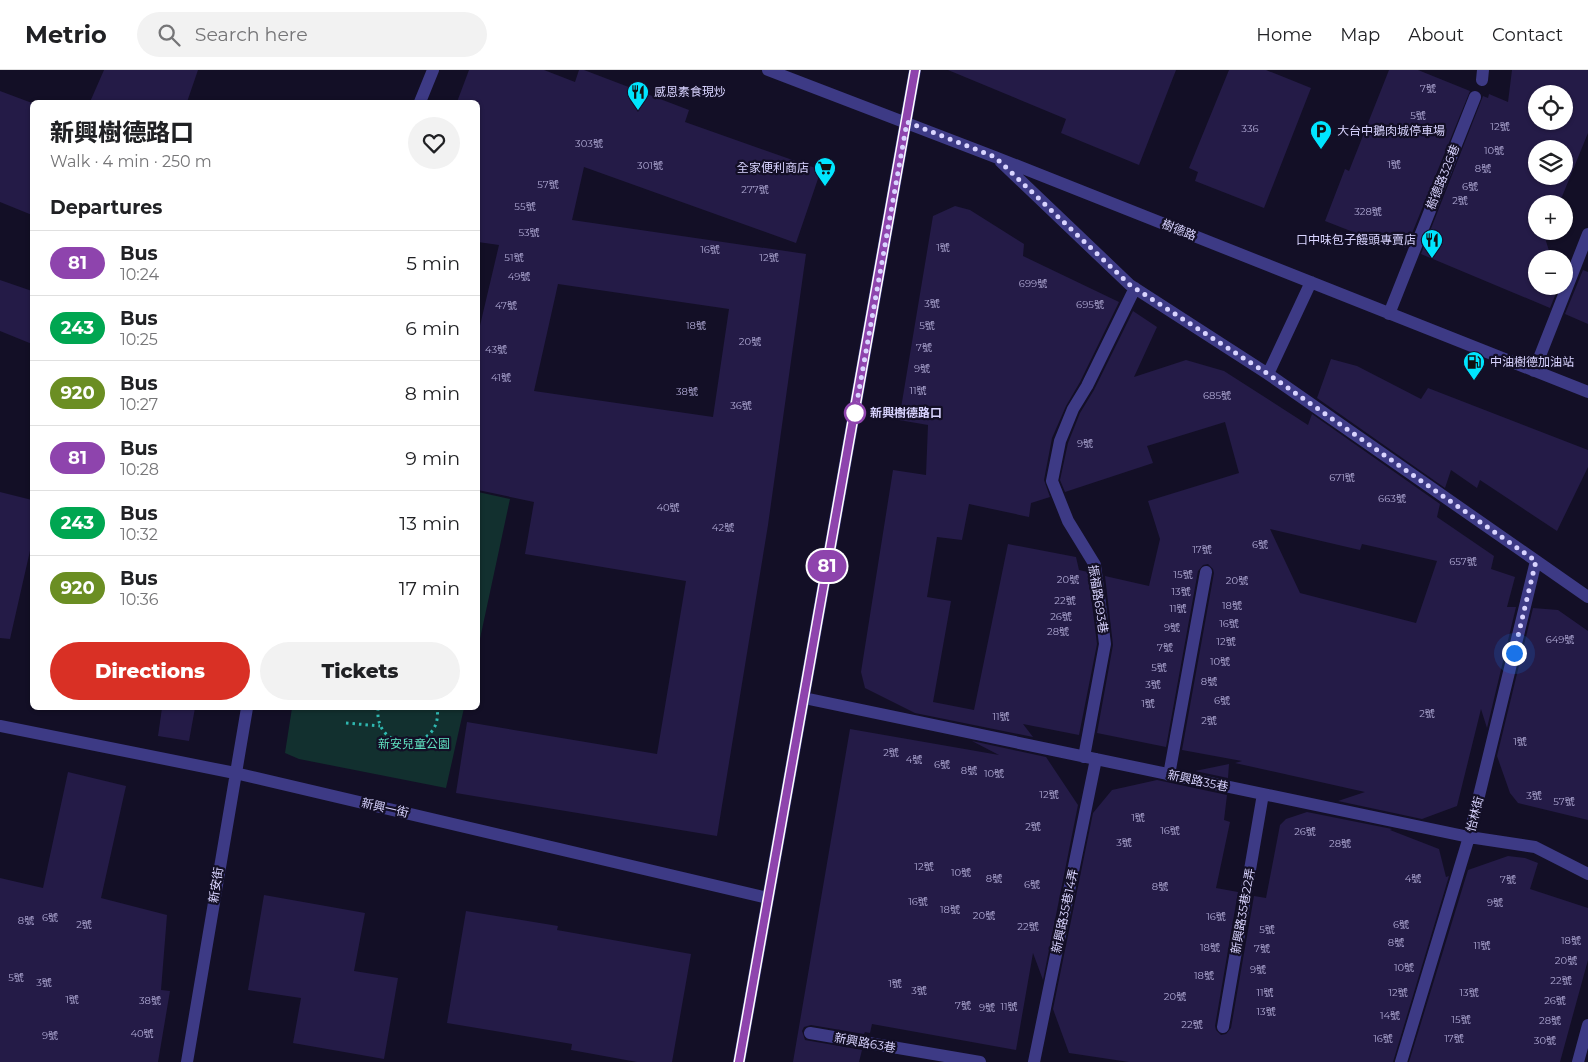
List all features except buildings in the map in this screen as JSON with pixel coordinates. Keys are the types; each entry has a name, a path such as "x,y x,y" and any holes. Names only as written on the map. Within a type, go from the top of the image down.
{"street":[{"path":"421,100 433,70"},
{"name":"樹德路","path":"768,70 907,122 1588,392"},
{"path":"739,1062 915,70"},
{"name":"樹德路326巷","path":"1389,314 1475,97"},
{"path":"995,157 1135,288 1268,374 1588,597"},
{"path":"1534,371 1588,234"},
{"path":"1268,374 1312,282"},
{"name":"振福路693巷","path":"1090,758 1106,644 1095,565 1068,521 1052,481 1060,441 1073,409 1087,386 1135,288"},
{"name":"怡林街","path":"1401,1062 1470,838 1536,561"},
{"path":"1169,775 1206,572"},
{"name":"新興路35巷","path":"804,698 1470,838 1536,848 1588,874"},
{"name":"新安街","path":"187,1062 247,710"},
{"name":"新興一街","path":"0,726 235,772 768,898"},
{"name":"新興路35巷14弄","path":"1034,1062 1090,758"},
{"name":"新興路35巷22弄","path":"1223,1027 1263,794"},
{"path":"1578,1062 1588,1025"},
{"name":"新興路63巷","path":"810,1033 980,1062"}],"path":[{"path":"378,710 380,726 385,734 401,742 410,743 420,740 433,729 437,720 437,710"},
{"path":"346,724 380,726"}],"green space":[{"path":"480,492 510,499 480,639"},
{"name":"新安兒童公園","path":"292,710 464,710 446,788 299,759 285,753"}],"bus line":[{"name":"81","path":"739,1062 904,141 915,70"}],"place":[{"name":"感恩素食現炒","path":"638,111"},
{"name":"大台中鵝肉城停車場","path":"1321,150"},
{"name":"全家便利商店","path":"825,187"},
{"name":"口中味包子饅頭專賣店","path":"1432,259"},
{"name":"中油樹德加油站","path":"1474,381"},
{"name":"新興樹德路口","path":"855,413"}],"route":[{"path":"855,413 907,122 995,157 1130,285 1268,374 1536,561 1514,653"}]}
